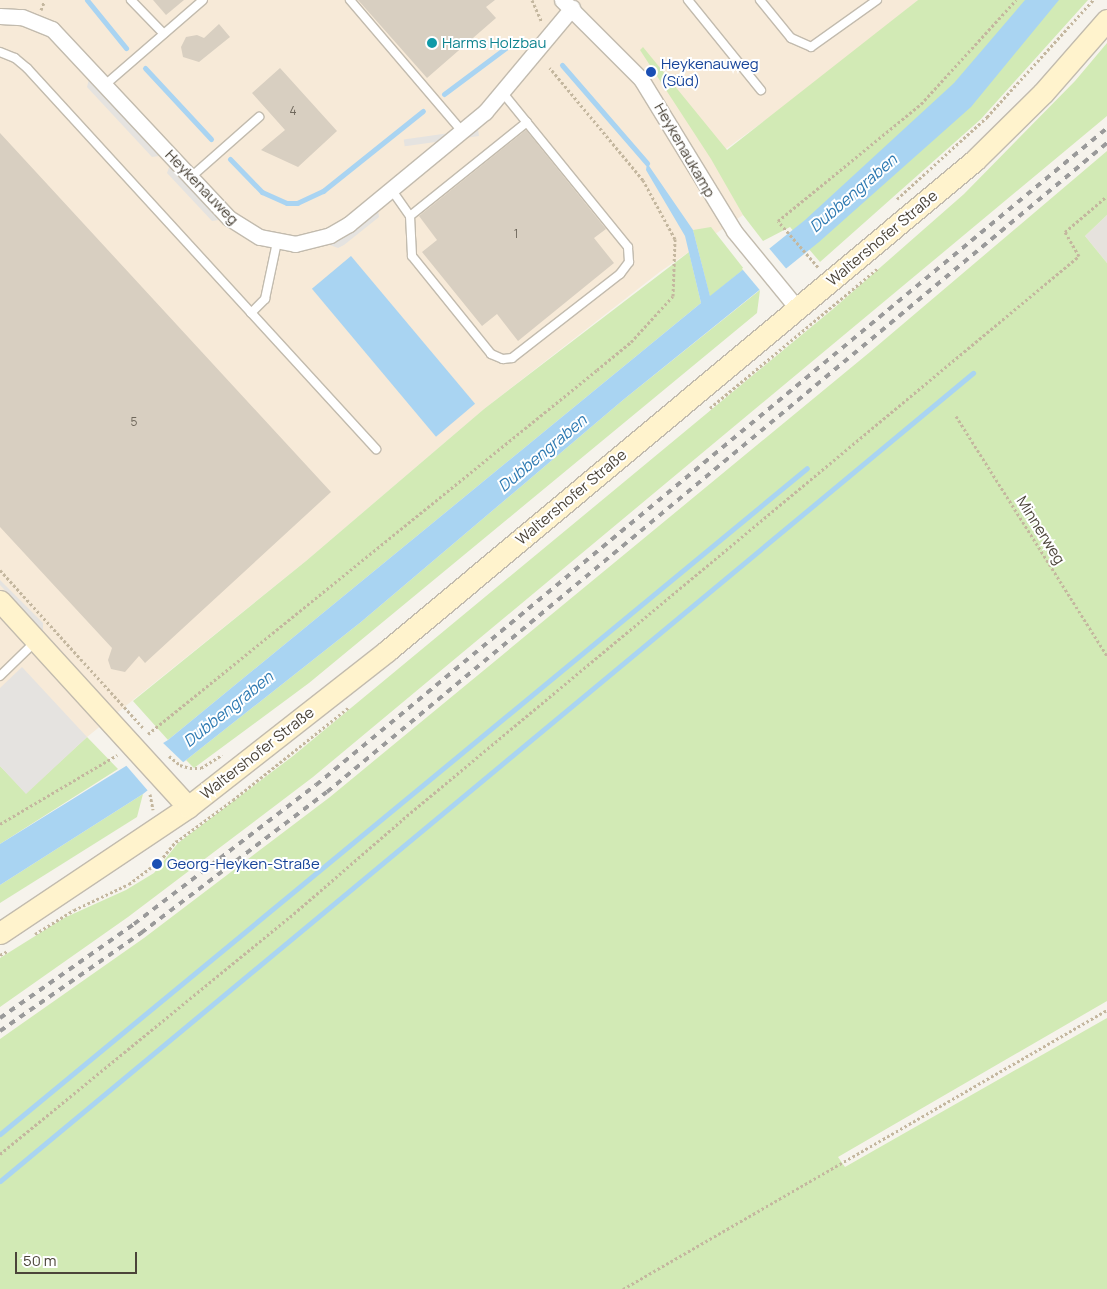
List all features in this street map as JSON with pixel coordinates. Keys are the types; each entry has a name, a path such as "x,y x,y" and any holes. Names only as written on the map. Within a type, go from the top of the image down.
{"main road":[{"name":"Waltershofer Straße","path":"8,940 188,807 387,651 975,160 1043,93 1107,20"},
{"path":"0,601 133,745 158,787 188,807"}],"street":[{"name":"Heykenauweg","path":"0,16 22,17 52,29 243,230 277,242 295,244 330,235 391,189 462,130 503,93 567,4"},
{"name":"Heykenaukamp","path":"567,4 641,79 750,252 797,308"}],"lane":[{"path":"132,0 164,34"},
{"path":"106,84 203,0"},
{"path":"350,0 462,130"},
{"path":"688,0 761,90"},
{"path":"760,0 791,38 811,47 877,0"},
{"path":"0,52 15,58 27,68 376,449"},
{"path":"391,189 410,216 412,256 491,354 503,359 512,358 620,274 629,262 628,247 503,93"},
{"path":"191,177 259,117"},
{"path":"410,216 527,122"},
{"path":"251,313 265,299 277,242"},
{"path":"0,676 37,641"}],"path":[{"path":"532,0 541,21"},
{"path":"824,262 816,268 778,221 921,104 1016,0"},
{"path":"892,203 987,117 1093,0"},
{"path":"0,824 133,745 604,365 631,342 673,296 675,239 643,180 550,68"},
{"path":"0,1154 290,917 403,819 1079,256 1065,232 1107,196"},
{"name":"Minnerweg","path":"956,416 1107,656"},
{"path":"0,570 133,745"},
{"path":"133,745 153,739"},
{"path":"162,749 184,767 190,768"},
{"path":"156,813 158,787"},
{"path":"32,936 145,874 176,842 173,838"},
{"path":"0,955 8,940"},
{"path":"623,1289 1107,1010"}],"shaded area":[{"path":"0,0 918,0 799,96 712,159 743,215 661,271 484,409 306,561 87,737 26,794 0,766"},
{"path":"89,79 159,156 152,157 87,87"},
{"path":"478,129 479,136 405,146 404,139"},
{"path":"170,165 219,220 212,221 167,173"},
{"path":"378,210 379,217 344,245 338,248 330,245"},
{"path":"1107,215 1107,263 1085,236"},
{"path":"0,580 43,623 43,631 0,585"},
{"path":"22,667 87,737 26,794 0,766 0,688"}],"green space":[{"path":"918,0 1088,0 981,119 820,262 790,227 763,241 743,215 711,159 640,50 643,47 727,150"},
{"path":"1107,43 1107,116 313,777 128,917 0,1007 0,958 64,918 126,890 154,873 178,843 293,756 833,309 964,194 1075,81"},
{"path":"1107,151 1107,215 1085,236 1107,263 1107,1001 838,1157 845,1167 1107,1018 1107,1289 0,1289 0,1039 144,938 330,797 870,352"},
{"path":"711,227 744,269 710,297 693,230"},
{"path":"689,252 701,303 168,740 133,701 306,561 484,409"},
{"path":"760,290 757,313 309,683 194,768 186,760 361,622 623,400"},
{"path":"87,737 118,769 0,844 0,766 26,793"},
{"path":"143,794 137,817 0,903 0,885"}],"water":[{"name":"Dubbengraben","path":"1025,0 1059,0 971,107 819,242 623,400 361,622 143,794 0,885 0,844 168,740 701,303 685,236 646,170 647,163 693,230 710,296 805,220 954,83"},
{"path":"351,256 475,404 436,437 312,289"}],"pier":[{"path":"768,247 787,270 761,292 742,269"},
{"path":"161,741 185,764 149,792 124,763"}],"building":[{"path":"153,0 184,0 166,15"},
{"name":"Harms Holzbau","path":"358,0 495,0 486,7 496,18 427,78"},
{"path":"219,24 230,37 199,62 183,57 181,47 186,37 197,35 204,38"},
{"path":"280,68 337,131 298,167 261,150 285,130 252,93"},
{"path":"526,130 606,229 594,238 614,263 518,341 497,314 482,326 422,252 437,240 419,216"},
{"path":"0,133 331,492 145,663 139,656 125,672 111,669 108,660 112,648 0,527"}],"waterway":[{"path":"87,0 126,48"},
{"path":"444,94 515,41"},
{"path":"562,65 647,163"},
{"path":"145,68 211,139"},
{"path":"230,159 262,192 287,203 297,203 323,191 423,111"},
{"path":"0,1181 973,373"},
{"path":"0,1134 807,468"}],"railway":[{"path":"0,1018 134,924 316,785 1107,128"},
{"path":"0,1031 141,933 327,792 1107,143"}],"place":[{"name":"Harms Holzbau","path":"432,43"},
{"name":"Heykenauweg (Süd)","path":"651,72"},
{"name":"Georg-Heyken-Straße","path":"157,864"}]}
